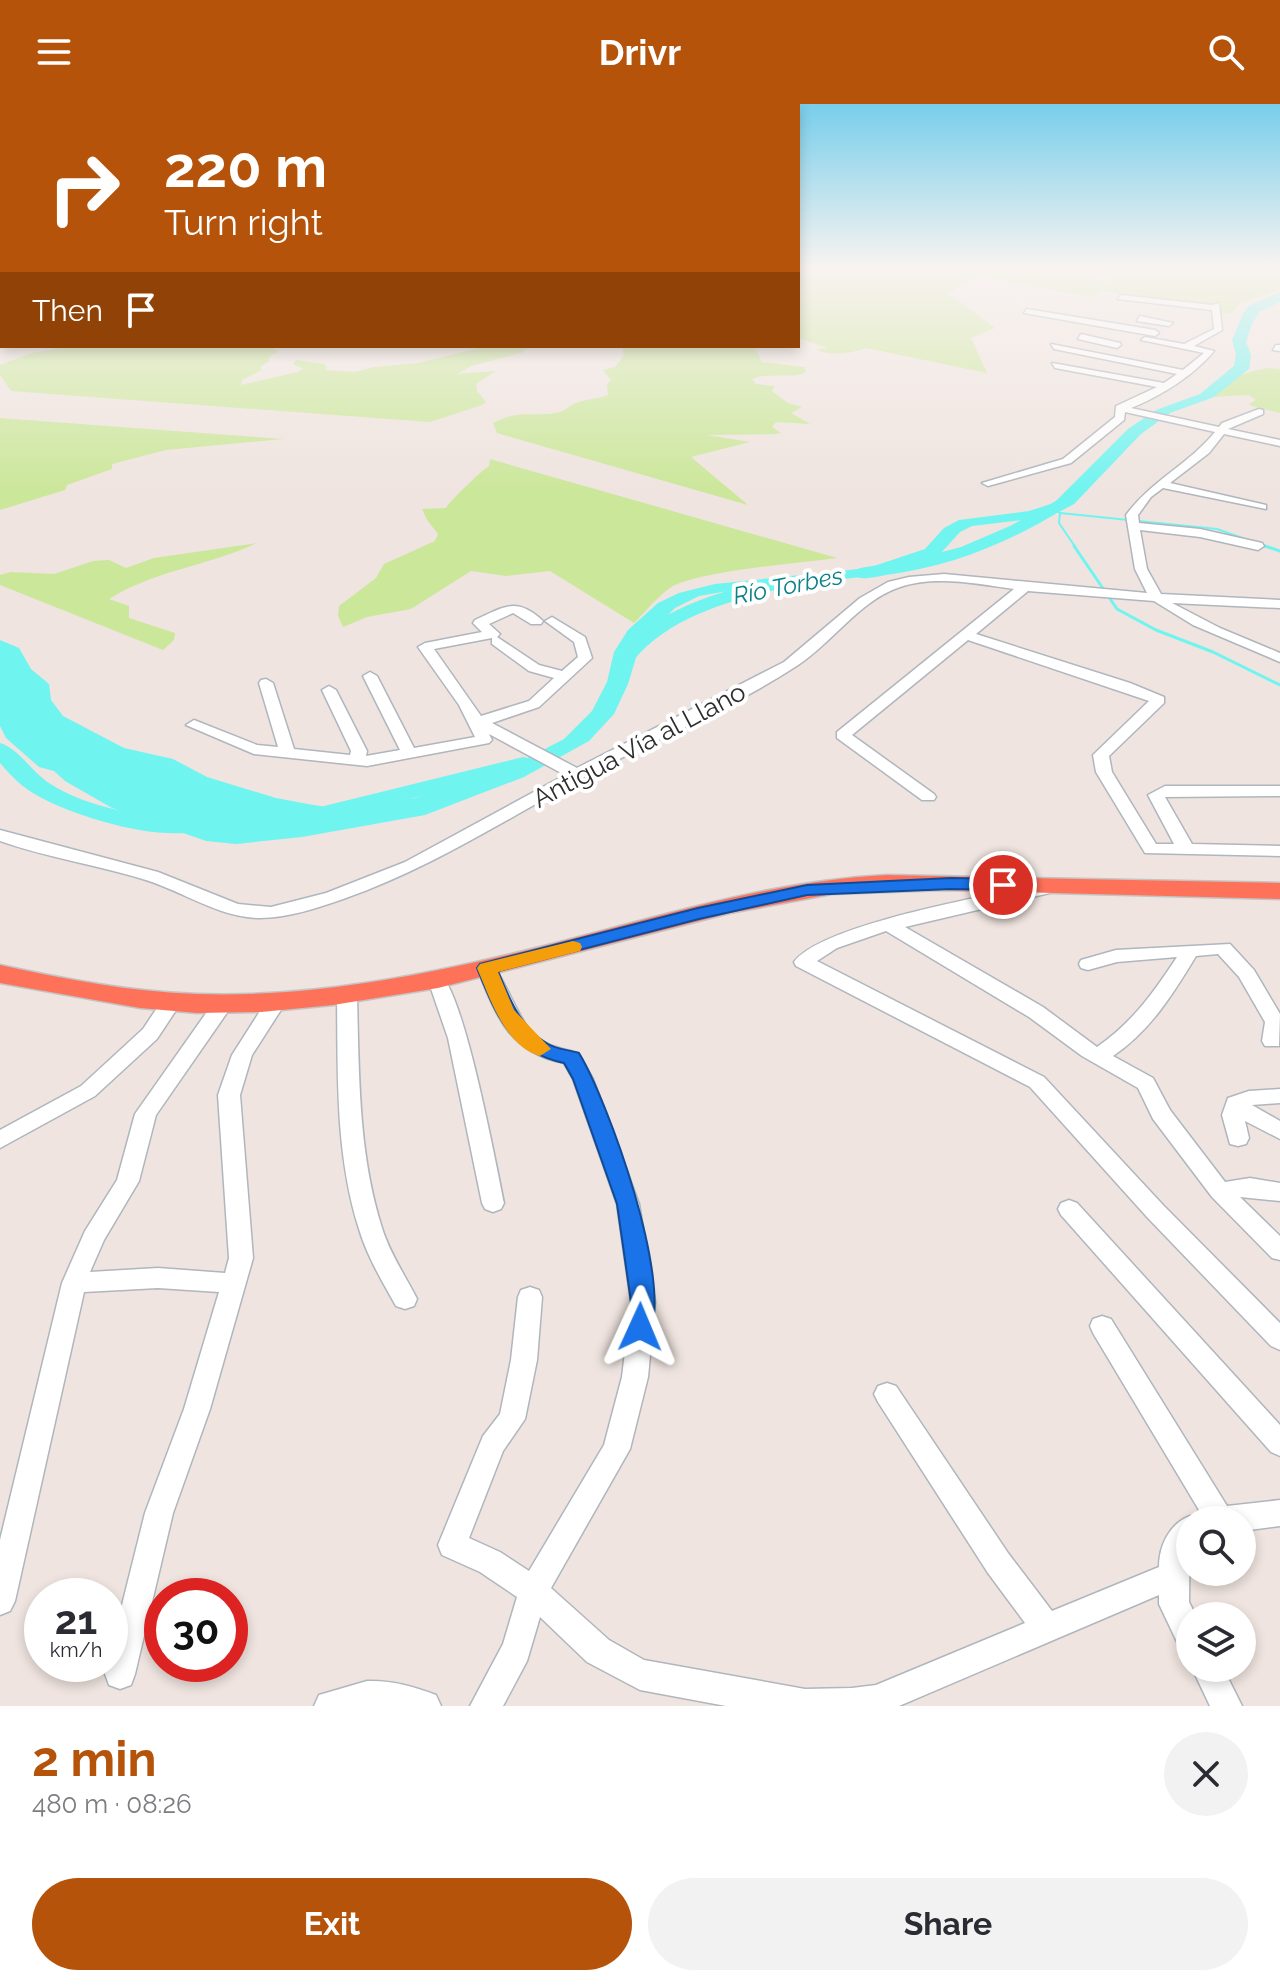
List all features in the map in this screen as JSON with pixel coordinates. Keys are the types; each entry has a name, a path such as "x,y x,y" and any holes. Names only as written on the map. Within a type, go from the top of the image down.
{"highway":[{"path":"0,974 52,985 172,1001 223,1004 276,1002 347,996 438,980 698,914 807,890 951,883 1280,891"}],"street":[{"path":"1102,354 1123,346 1103,342"},
{"path":"1142,342 1136,346 1152,353"},
{"path":"1120,408 1137,404 1162,385 1199,365 1210,351 1157,342"},
{"path":"1167,357 1194,342"},
{"path":"1054,346 1185,373"},
{"path":"1062,355 1174,379"},
{"path":"1178,359 1199,365"},
{"path":"1055,365 1162,385"},
{"path":"1089,383 1151,394"},
{"path":"1120,408 1280,443"},
{"path":"988,483 1067,461 1120,418 1120,408"},
{"path":"1259,412 1220,430 1205,451 1136,505 1133,520 1139,559 1156,597 1184,614 1280,658"},
{"path":"1160,484 1262,507"},
{"path":"1133,520 1218,524"},
{"path":"1133,520 1258,546"},
{"name":"Antigua Vía al Llano","path":"0,835 26,845 175,884 227,909 272,912 322,900 395,874 469,837 577,775 792,664 828,637 857,608 892,586 938,579 1280,604"},
{"path":"928,797 842,735 1026,586"},
{"path":"536,621 514,605 480,623 493,634 425,647 451,688 479,722 577,775"},
{"path":"479,722 534,704 585,658 580,640 552,621"},
{"path":"966,635 1125,686 1159,700 1101,755 1104,772 1151,849 1280,851"},
{"path":"497,641 534,668 562,676"},
{"path":"370,676 409,754"},
{"path":"266,683 287,751"},
{"path":"329,690 359,751 357,759"},
{"path":"194,725 254,749 357,759 409,754 484,740 479,722"},
{"path":"1186,850 1156,795 1165,791 1280,791"},
{"path":"1055,886 889,925 830,944 803,962 1037,1082 1155,1211 1280,1339"},
{"path":"889,925 1036,1012 1098,1056 1146,1083 1161,1114 1220,1191 1280,1251"},
{"path":"1088,964 1116,956 1223,948 1239,965 1275,1022 1272,1041"},
{"path":"1098,1056 1126,1037 1157,1003 1190,951"},
{"path":"486,1706 516,1650 533,1591 617,1449 635,1377 643,1302 628,1204 583,1079 571,1058 544,1052 527,1039 505,1012 487,968"},
{"path":"438,980 458,1038 493,1203"},
{"path":"347,996 349,1109 362,1197 377,1252 388,1276 405,1299"},
{"path":"0,1140 88,1091 150,1034 172,1001"},
{"path":"128,1641 159,1513 197,1409 241,1258 242,1235 229,1095 242,1055 276,1002"},
{"path":"0,1601 74,1283 93,1237 128,1181 146,1114 223,1004"},
{"path":"1235,1105 1249,1098 1280,1096"},
{"path":"1235,1105 1280,1131"},
{"path":"1235,1105 1233,1115 1238,1138"},
{"path":"1220,1191 1250,1187 1280,1192"},
{"path":"1069,1209 1280,1444"},
{"path":"74,1283 158,1278 235,1284"},
{"path":"530,1297 524,1360 512,1419 492,1444 452,1545 490,1562 533,1591 598,1651 640,1675 805,1705 876,1700 1174,1575"},
{"path":"1102,1326 1213,1506"},
{"path":"887,1394 998,1563 1048,1630"},
{"path":"1256,1516 1280,1513"},
{"path":"1176,1547 1173,1551 1176,1608"},
{"path":"1214,1682 1226,1706"},
{"path":"330,1706 361,1695 402,1697 425,1706"}],"green space":[{"path":"809,342 973,342 987,373 866,348 841,354 816,350 828,348"},
{"path":"61,348 272,348 279,351 260,367 262,370 242,380 241,385 298,372 303,369 293,364 296,360 324,364 327,367 325,370 356,372 418,363 479,348 528,348 521,353 471,366 457,374 496,371 476,384 477,391 486,402 430,422 11,391 0,375 0,365 32,353"},
{"path":"622,348 755,348 762,362 804,367 806,372 800,374 752,379 756,384 775,386 772,391 788,403 802,407 791,413 810,424 776,422 772,427 781,433 775,434 707,435 750,442 691,457 748,505 497,433 493,423 502,419 558,412 576,403 608,395 607,384 611,380 603,370 615,367 624,355"},
{"path":"1267,368 1280,369 1280,413 1252,406 1249,404 1256,400 1249,395 1212,397 1229,381"},
{"path":"0,418 283,439 166,450 112,464 112,469 67,485 65,490 0,510"},
{"path":"490,459 837,558 725,572 683,582 665,592 634,623 550,571 506,576 471,571 411,609 367,617 343,627 338,616 339,606 376,578 384,564 435,541 438,534 422,509 446,508 489,466"},
{"path":"257,543 145,581 109,599 129,606 129,618 175,633 174,640 163,650 0,585 0,575 11,572 54,574 93,561 109,560 126,568 154,558"}],"water":[{"path":"1233,342 1246,342 1251,355 1249,369 1214,397 1170,413 1141,434 1074,504 1059,512 1039,518 972,526 960,532 940,554 880,575 722,592 699,596 675,608 641,641 628,684 614,714 589,741 524,777 425,815 302,837 236,844 206,841 112,808 65,781 54,771 39,767 6,738 0,726 0,640 19,648 31,669 49,684 51,700 63,716 124,748 173,759 207,777 276,798 332,808 415,798 510,767 564,739 592,711 607,682 614,652 628,630 658,603 679,593 715,584 868,568 925,549 944,528 959,520 1029,511 1054,503 1128,429 1156,410 1200,394 1234,366 1236,354"}],"waterway":[{"name":"Río Torbes","path":"860,573 916,565 967,551 1016,530 1065,501"},
{"path":"1060,513 1217,529 1271,548"},
{"path":"1060,513 1059,523 1076,548"},
{"path":"1074,546 1117,609 1156,630 1213,652 1280,685"},
{"path":"1265,546 1271,548"},
{"path":"1271,548 1280,551"},
{"name":"Río Torbes","path":"621,664 631,649 669,622 719,600 785,582"},
{"name":"Río Torbes","path":"0,750 33,782 79,806 153,823 189,826"},
{"name":"Río Torbes","path":"320,814 523,764"}],"slow traffic":[{"path":"540,1049 527,1039 505,1012 487,968 573,947"}],"route":[{"path":"640,1327 643,1302 628,1204 583,1079 571,1058 544,1052 527,1039 505,1012 487,968 767,897 807,890 951,883 1003,885"}]}
